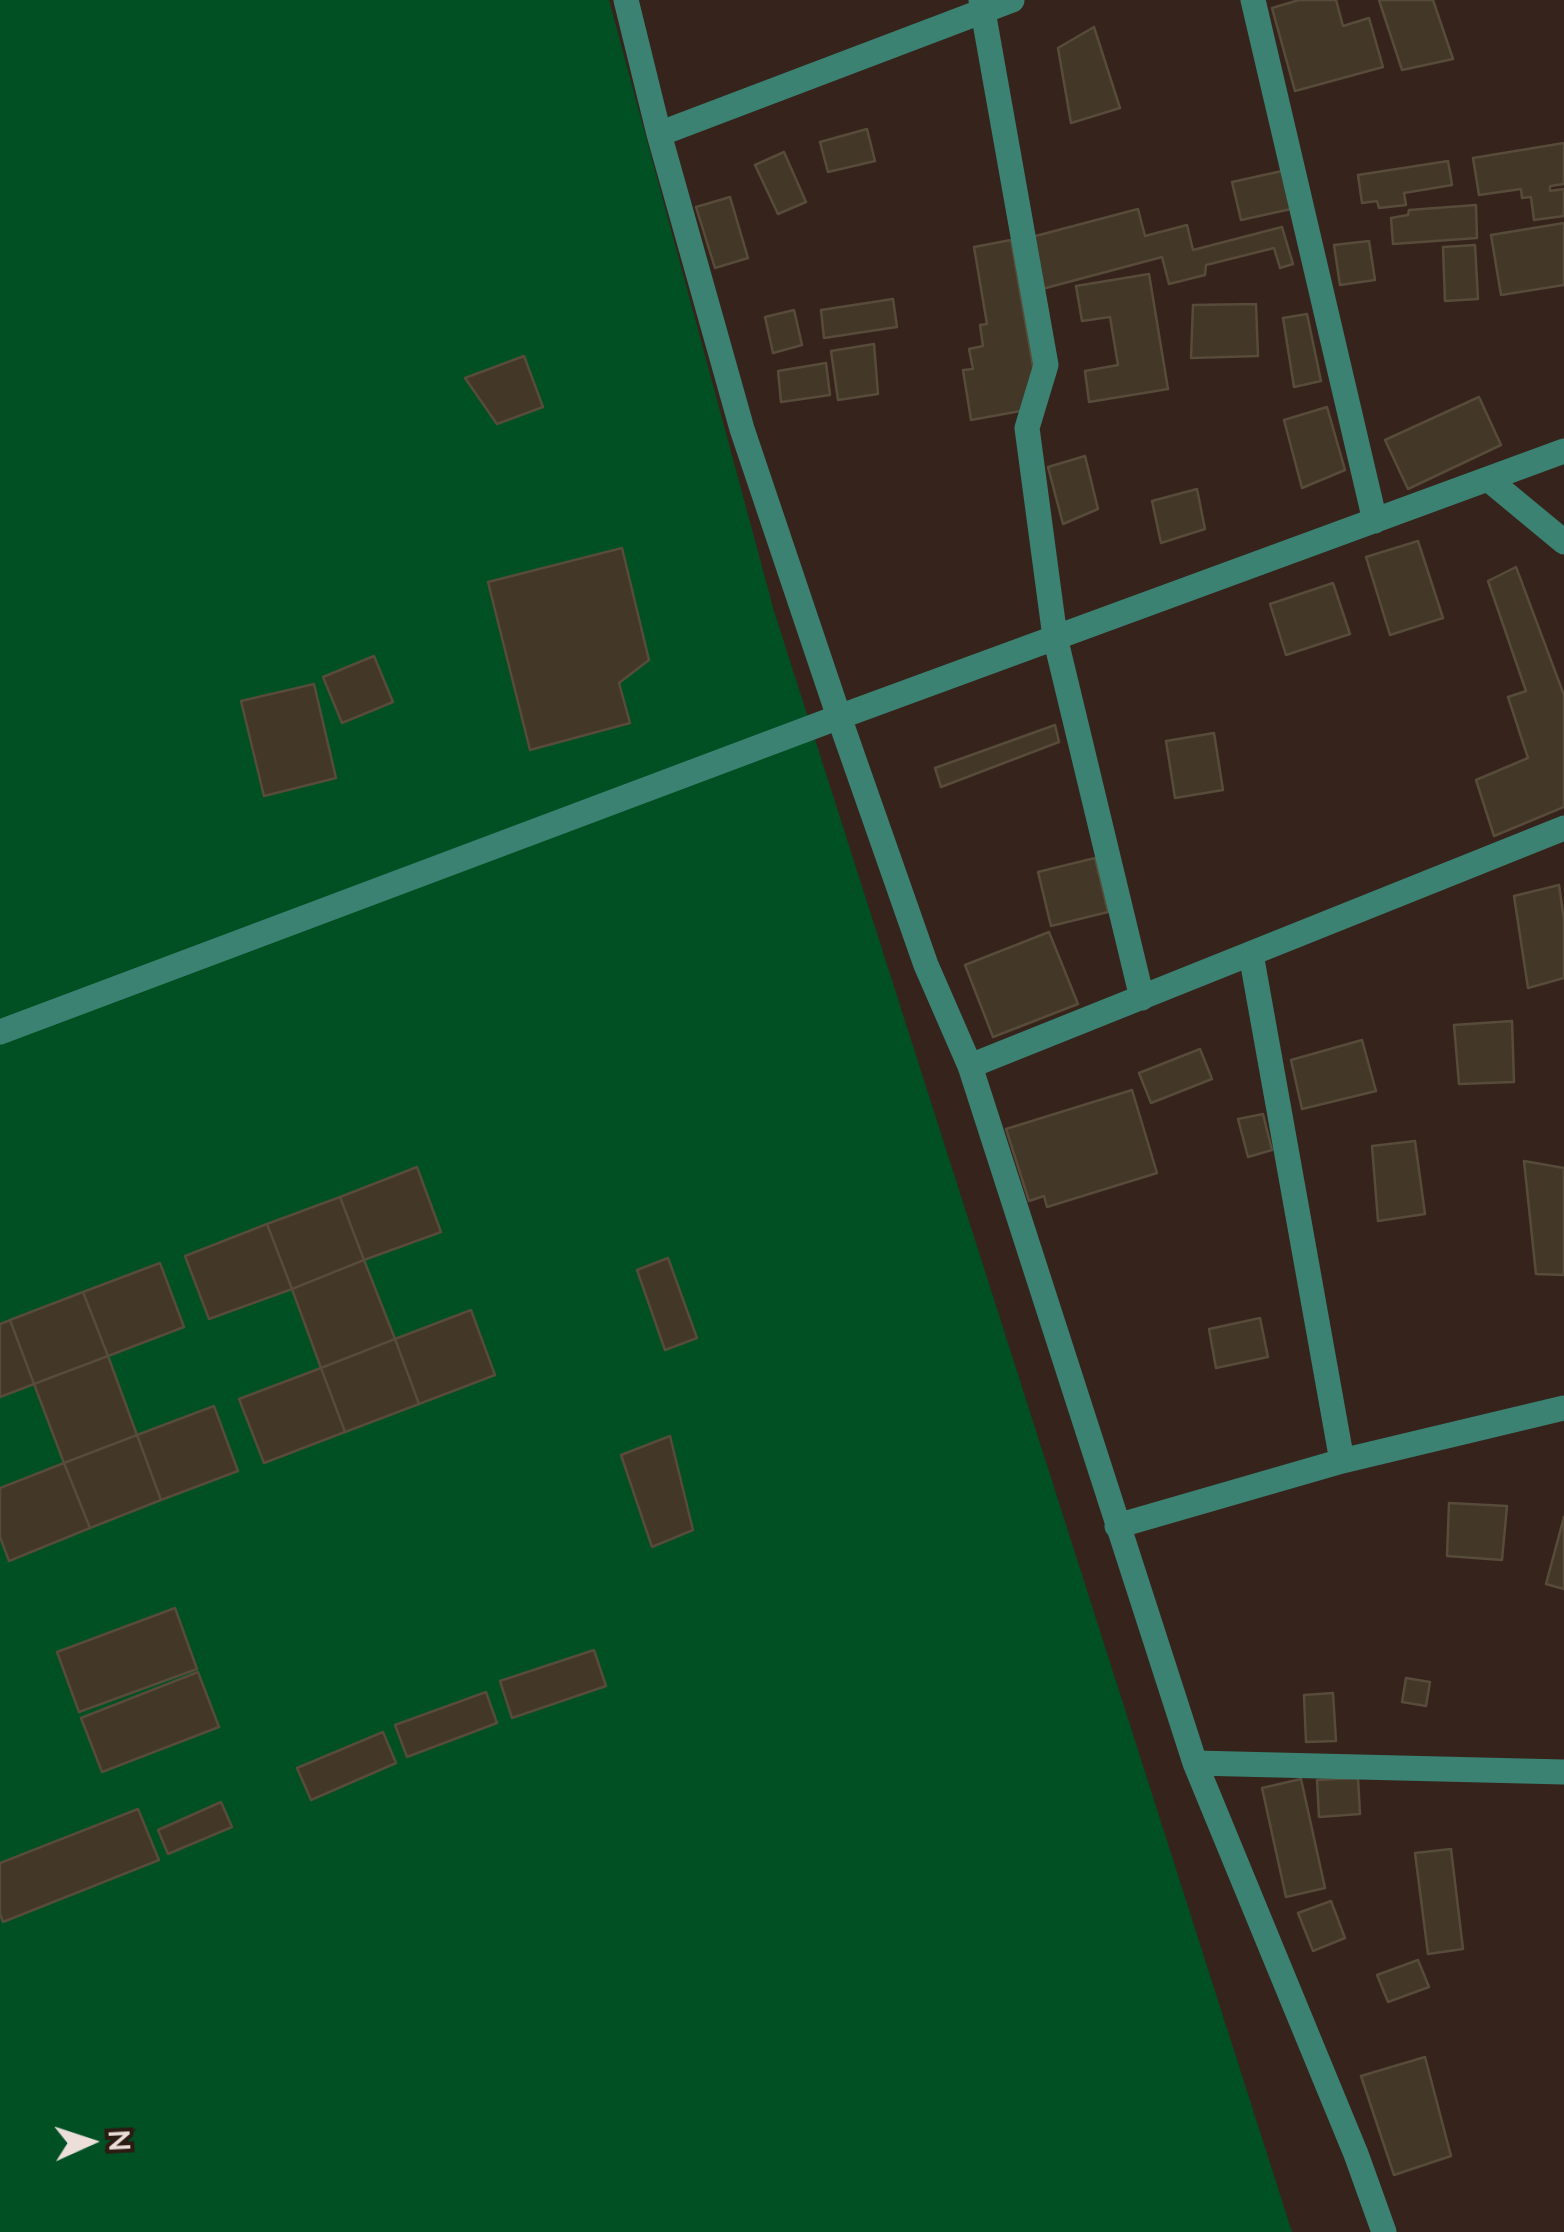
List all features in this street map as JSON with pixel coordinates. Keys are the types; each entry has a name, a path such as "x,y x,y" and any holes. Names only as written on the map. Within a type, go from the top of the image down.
{"street":[{"path":"626,0 658,134 742,429 839,717 926,965 970,1066 1195,1763 1356,2154 1384,2232"},
{"path":"658,134 983,5 1012,0"},
{"path":"1253,0 1375,521"},
{"path":"983,5 1046,365 1028,428 1056,637 1142,998"},
{"path":"0,1032 839,717 1564,451"},
{"path":"1488,479 1564,542"},
{"path":"970,1066 1564,828"},
{"path":"1251,954 1342,1461"},
{"path":"1118,1526 1342,1461 1564,1408"},
{"path":"1195,1763 1564,1772"}],"green space":[{"path":"0,0 609,0 774,611 1292,2232 0,2232"}],"building":[{"path":"1299,0 1336,0 1343,26 1369,18 1383,67 1295,91 1272,8"},
{"path":"1379,0 1433,0 1453,59 1402,70"},
{"path":"1094,27 1120,108 1071,123 1058,48"},
{"path":"867,129 875,161 828,172 820,142"},
{"path":"1564,143 1564,184 1550,186 1550,191 1564,189 1564,216 1534,220 1531,197 1522,198 1521,189 1479,195 1473,158"},
{"path":"784,152 806,202 778,214 755,165"},
{"path":"1448,161 1452,185 1404,193 1406,205 1379,208 1377,201 1362,203 1358,175"},
{"path":"1282,171 1291,209 1241,220 1232,182"},
{"path":"730,197 748,258 715,268 696,207"},
{"path":"1476,205 1477,238 1393,244 1391,218 1408,215 1409,210"},
{"path":"1138,209 1145,236 1187,225 1193,250 1282,227 1293,264 1280,268 1274,248 1206,265 1205,275 1169,284 1162,257 1042,289 1028,238"},
{"path":"1564,223 1564,285 1501,295 1491,235"},
{"path":"1011,240 1036,384 1026,410 971,420 963,370 973,369 969,349 983,346 980,325 987,324 974,247"},
{"path":"1369,241 1375,280 1340,285 1334,245"},
{"path":"1475,245 1478,299 1445,301 1443,247"},
{"path":"1149,274 1168,389 1089,402 1085,371 1118,365 1110,317 1082,321 1076,286"},
{"path":"893,299 897,327 824,338 821,310"},
{"path":"1256,304 1258,356 1191,358 1193,305"},
{"path":"794,310 802,345 773,353 765,317"},
{"path":"1307,314 1321,381 1294,387 1283,318"},
{"path":"874,344 878,394 838,400 831,351"},
{"path":"524,356 543,407 497,424 465,378"},
{"path":"826,363 830,395 781,402 778,371"},
{"path":"1479,397 1501,445 1408,489 1385,440"},
{"path":"1327,407 1345,470 1302,488 1284,420"},
{"path":"1085,456 1098,509 1063,524 1048,467"},
{"path":"1197,489 1205,529 1161,543 1152,501"},
{"path":"1418,541 1443,618 1390,635 1366,557"},
{"path":"622,548 649,660 619,683 630,723 530,750 488,582"},
{"path":"1516,567 1564,695 1564,807 1494,836 1476,780 1528,758 1508,697 1526,691 1488,581"},
{"path":"1333,583 1350,634 1286,655 1270,604"},
{"path":"374,656 393,702 342,723 323,677"},
{"path":"314,684 336,778 264,796 241,701"},
{"path":"1055,725 1059,742 941,787 935,768"},
{"path":"1214,733 1223,790 1175,798 1166,741"},
{"path":"1095,858 1108,912 1051,926 1038,872"},
{"path":"1559,885 1564,920 1564,978 1528,988 1514,896"},
{"path":"1049,932 1078,1004 993,1037 965,965"},
{"path":"1512,1021 1514,1082 1459,1084 1454,1025"},
{"path":"1362,1040 1376,1091 1302,1109 1291,1060"},
{"path":"1200,1049 1212,1079 1151,1103 1139,1073"},
{"path":"1132,1090 1157,1173 1047,1207 1044,1196 1029,1201 1006,1129"},
{"path":"1263,1114 1272,1150 1248,1157 1238,1119"},
{"path":"1415,1141 1425,1214 1378,1221 1372,1146"},
{"path":"1524,1161 1564,1168 1564,1275 1536,1274"},
{"path":"417,1167 441,1232 364,1260 340,1197"},
{"path":"340,1197 364,1260 292,1289 267,1224"},
{"path":"267,1224 292,1289 209,1319 185,1256"},
{"path":"668,1258 697,1338 665,1350 637,1270"},
{"path":"364,1260 395,1339 321,1368 292,1289"},
{"path":"160,1263 184,1327 108,1356 83,1292"},
{"path":"83,1292 108,1356 34,1384 10,1320"},
{"path":"471,1310 495,1375 419,1404 395,1339"},
{"path":"1260,1318 1268,1357 1216,1368 1209,1329"},
{"path":"10,1320 34,1384 0,1397 0,1324"},
{"path":"395,1339 419,1404 345,1432 321,1368"},
{"path":"108,1356 137,1435 64,1463 34,1384"},
{"path":"321,1368 345,1432 264,1463 239,1399"},
{"path":"214,1406 238,1471 161,1500 137,1435"},
{"path":"137,1435 161,1500 90,1528 64,1463"},
{"path":"670,1436 693,1530 652,1547 621,1455"},
{"path":"64,1463 90,1528 9,1561 0,1537 0,1488"},
{"path":"1449,1503 1507,1506 1502,1560 1447,1556"},
{"path":"1564,1517 1564,1589 1546,1584"},
{"path":"175,1608 197,1669 79,1712 57,1652"},
{"path":"594,1650 606,1686 512,1718 500,1681"},
{"path":"198,1672 219,1727 102,1772 81,1718"},
{"path":"1406,1678 1430,1682 1426,1706 1402,1702"},
{"path":"486,1692 497,1723 407,1757 395,1725"},
{"path":"1333,1693 1336,1741 1306,1742 1304,1695"},
{"path":"383,1732 396,1763 311,1800 297,1768"},
{"path":"1358,1778 1360,1814 1319,1817 1317,1780"},
{"path":"1301,1779 1325,1888 1286,1897 1262,1788"},
{"path":"221,1802 232,1827 168,1854 158,1830"},
{"path":"138,1809 159,1860 3,1922 0,1863"},
{"path":"1451,1849 1463,1949 1428,1954 1415,1853"},
{"path":"1331,1901 1345,1938 1313,1951 1298,1913"},
{"path":"1418,1960 1429,1987 1388,2002 1377,1975"},
{"path":"1425,2057 1451,2156 1394,2175 1361,2076"}]}
